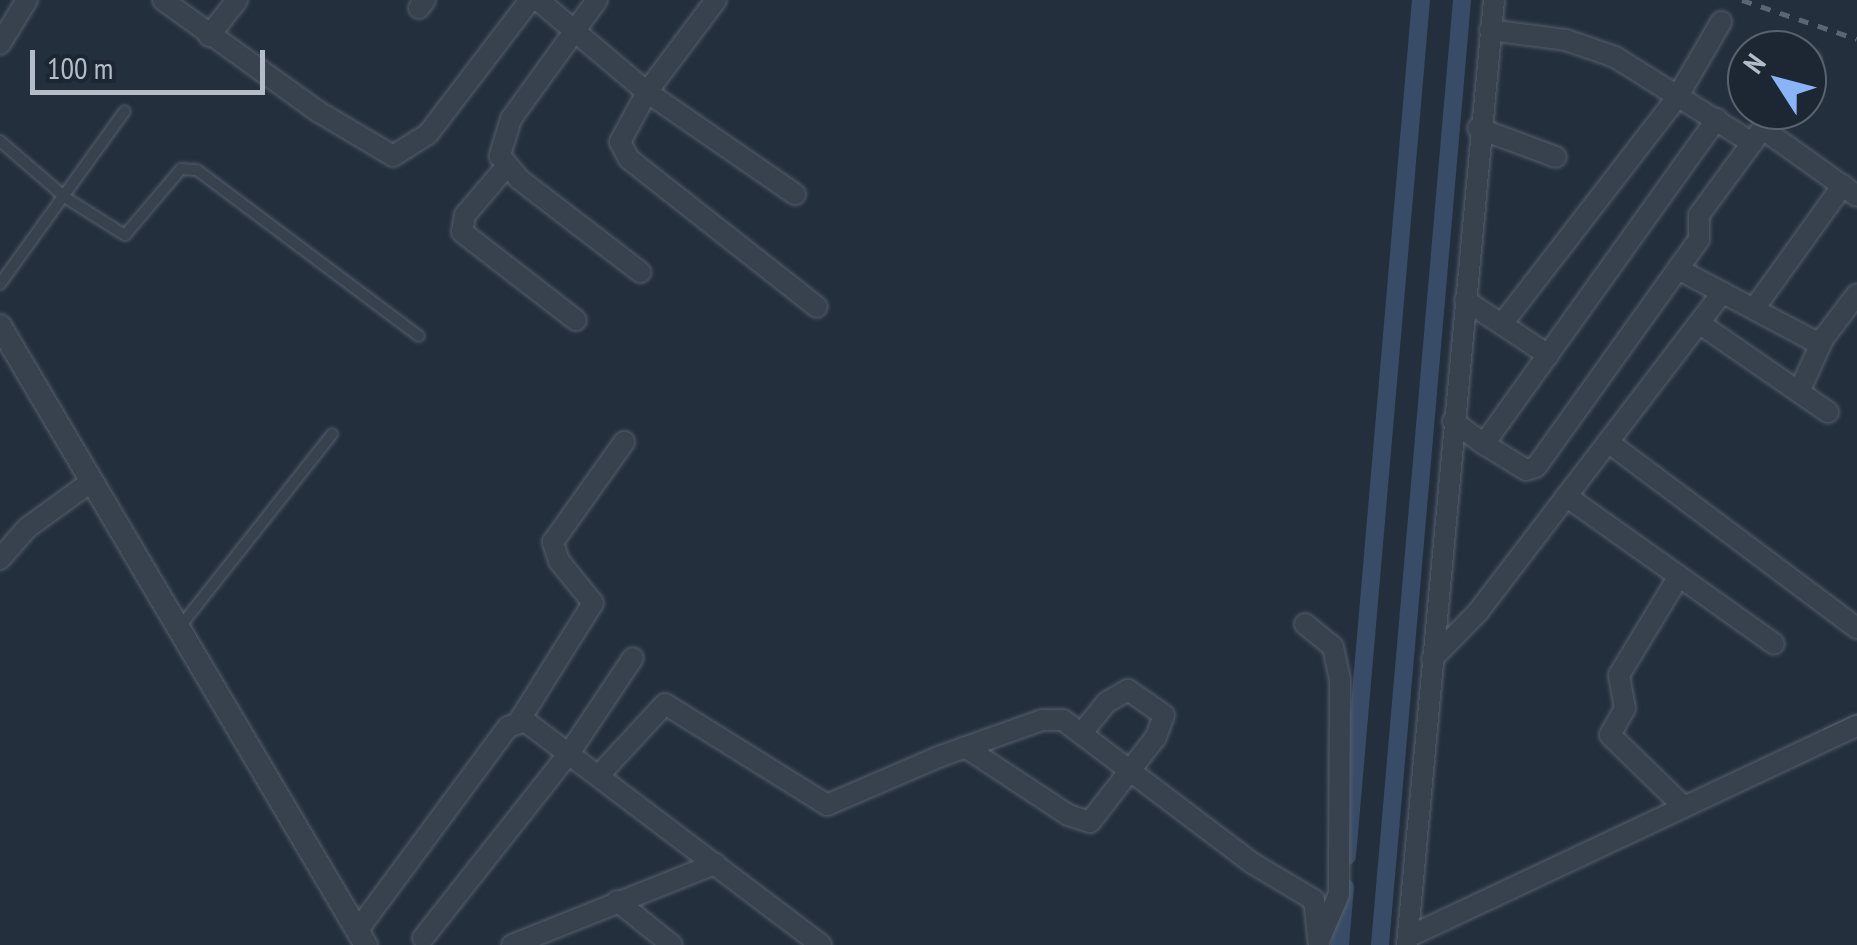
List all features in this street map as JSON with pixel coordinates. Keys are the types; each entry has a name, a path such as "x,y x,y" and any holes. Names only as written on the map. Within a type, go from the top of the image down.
{"street":[{"path":"0,44 26,0"},
{"path":"162,0 208,36 382,154 394,156 428,134 534,0 647,92 795,194"},
{"path":"208,36 237,0"},
{"path":"596,0 510,119 500,156 506,167 640,272"},
{"path":"716,0 622,132 629,159 817,306"},
{"path":"1408,941 1422,840 1432,659 1478,128 1494,0"},
{"path":"1502,324 1678,96 1721,22"},
{"path":"1490,30 1566,40 1615,57 1718,119 1757,136 1850,190 1756,306"},
{"path":"1484,444 1718,119"},
{"path":"1478,128 1556,157"},
{"path":"1453,421 1526,470 1536,467 1703,234 1698,215 1761,130"},
{"path":"506,167 465,215 462,232 576,320"},
{"path":"1678,269 1756,306 1803,338 1823,339"},
{"path":"1432,659 1478,612 1722,293"},
{"path":"1799,392 1823,339 1857,294"},
{"path":"1466,300 1548,355"},
{"path":"1699,323 1828,412"},
{"path":"0,326 362,938 518,721 593,602 559,561 553,542 624,442"},
{"path":"1608,442 1857,628"},
{"path":"0,559 27,528 92,481"},
{"path":"1566,496 1774,644"},
{"path":"1679,576 1619,675 1625,708 1610,735 1682,805"},
{"path":"1304,624 1332,647 1340,681 1339,894 1332,920 1319,941"},
{"path":"423,938 570,752 633,658"},
{"path":"965,748 1083,822 1099,813 1156,737 1162,710 1128,690 1107,702 1081,734"},
{"path":"601,774 665,704 827,805 1052,717 1314,900 1319,941"},
{"path":"518,721 601,774 821,945"},
{"path":"1408,941 1682,805 1857,726"},
{"path":"512,945 716,864"},
{"path":"617,901 672,945"}],"lane":[{"path":"0,284 66,198 125,110"},
{"path":"0,142 66,198 128,235 174,177 193,168 420,336"},
{"path":"179,629 332,434"}],"waterway":[{"path":"1347,856 1421,0"},
{"path":"1380,945 1462,0"},
{"path":"1825,730 1857,715"},
{"path":"1340,945 1345,887"}],"railway":[{"path":"1742,0 1857,39"}]}
